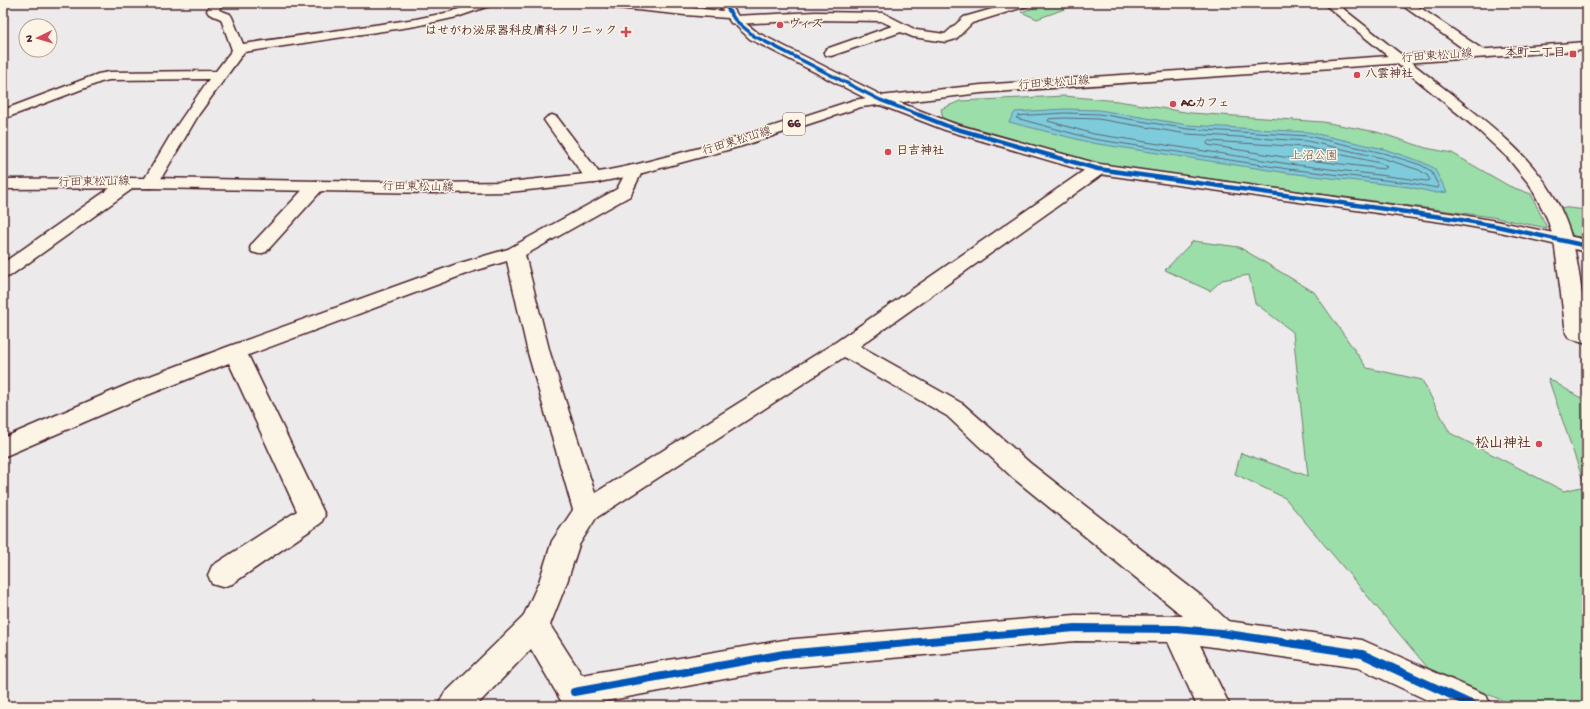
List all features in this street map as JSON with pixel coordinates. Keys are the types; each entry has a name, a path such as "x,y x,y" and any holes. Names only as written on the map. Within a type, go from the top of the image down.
{"street":[{"path":"216,3 212,10 226,17 239,49"},
{"path":"150,183 160,164 219,75 239,49 317,36 402,25 475,8 488,3"},
{"path":"608,3 733,18 815,16 883,17 913,33 946,38 952,36 979,11 1026,3"},
{"path":"724,3 733,18 754,36 880,100 950,127 1098,168 1456,219 1587,246"},
{"path":"815,16 829,3"},
{"path":"1329,3 1483,127 1514,155 1538,183 1556,218 1563,240 1578,333 1587,336"},
{"path":"1405,3 1480,54"},
{"path":"831,52 902,27"},
{"name":"行田東松山線","path":"3,184 150,183 433,188 509,187 594,178 635,170 736,143 859,103 880,100 981,89 1587,46"},
{"path":"3,116 24,106 98,78 109,76 219,75"},
{"path":"552,120 594,178"},
{"path":"454,706 534,626 553,582 566,541 587,511 844,347 1090,176 1098,168"},
{"path":"3,448 138,390 235,352 464,268 515,253 624,192 635,170"},
{"path":"3,272 128,183"},
{"path":"259,248 316,186"},
{"path":"515,253 539,352 587,511"},
{"path":"844,347 955,410 1021,470 1190,604 1221,633"},
{"path":"222,575 312,515 235,352"},
{"path":"534,626 577,699 784,654 1075,628 1176,629 1221,633 1362,654 1475,706"},
{"path":"1176,629 1214,706"}],"green space":[{"path":"1049,3 1081,3 1037,19 1021,12"},
{"name":"上沼公園","path":"1064,96 1118,101 1191,113 1323,122 1377,132 1426,148 1452,153 1509,186 1531,194 1547,228 1492,217 1101,164 943,119 941,109 960,101"},
{"path":"1559,207 1587,210 1587,238 1573,236"},
{"path":"1193,241 1239,247 1314,292 1367,368 1422,380 1450,433 1564,491 1585,486 1548,378 1587,402 1587,706 1515,706 1428,668 1285,498 1235,474 1241,453 1308,476 1293,332 1255,303 1249,275 1222,280 1210,291 1165,270"}],"water":[{"path":"1065,109 1099,110 1188,125 1308,132 1384,149 1422,162 1434,168 1447,192 1437,193 1409,187 1288,173 1092,143 1009,122 1015,112"}],"cycle path":[{"path":"724,3 735,20 754,36 880,100 950,127 1098,169 1456,219 1496,226 1587,246"},
{"path":"574,692 784,654 1075,628 1177,629 1221,633 1362,654 1475,706"}],"place":[{"name":"ヴィズ","path":"780,25"},
{"name":"はせがわ泌尿器科皮膚科クリニック","path":"626,32"},
{"name":"本町一丁目","path":"1573,54"},
{"name":"八雲神社","path":"1357,75"},
{"name":"ACカフェ","path":"1173,104"},
{"name":"日吉神社","path":"888,152"},
{"name":"松山神社","path":"1539,444"}]}
